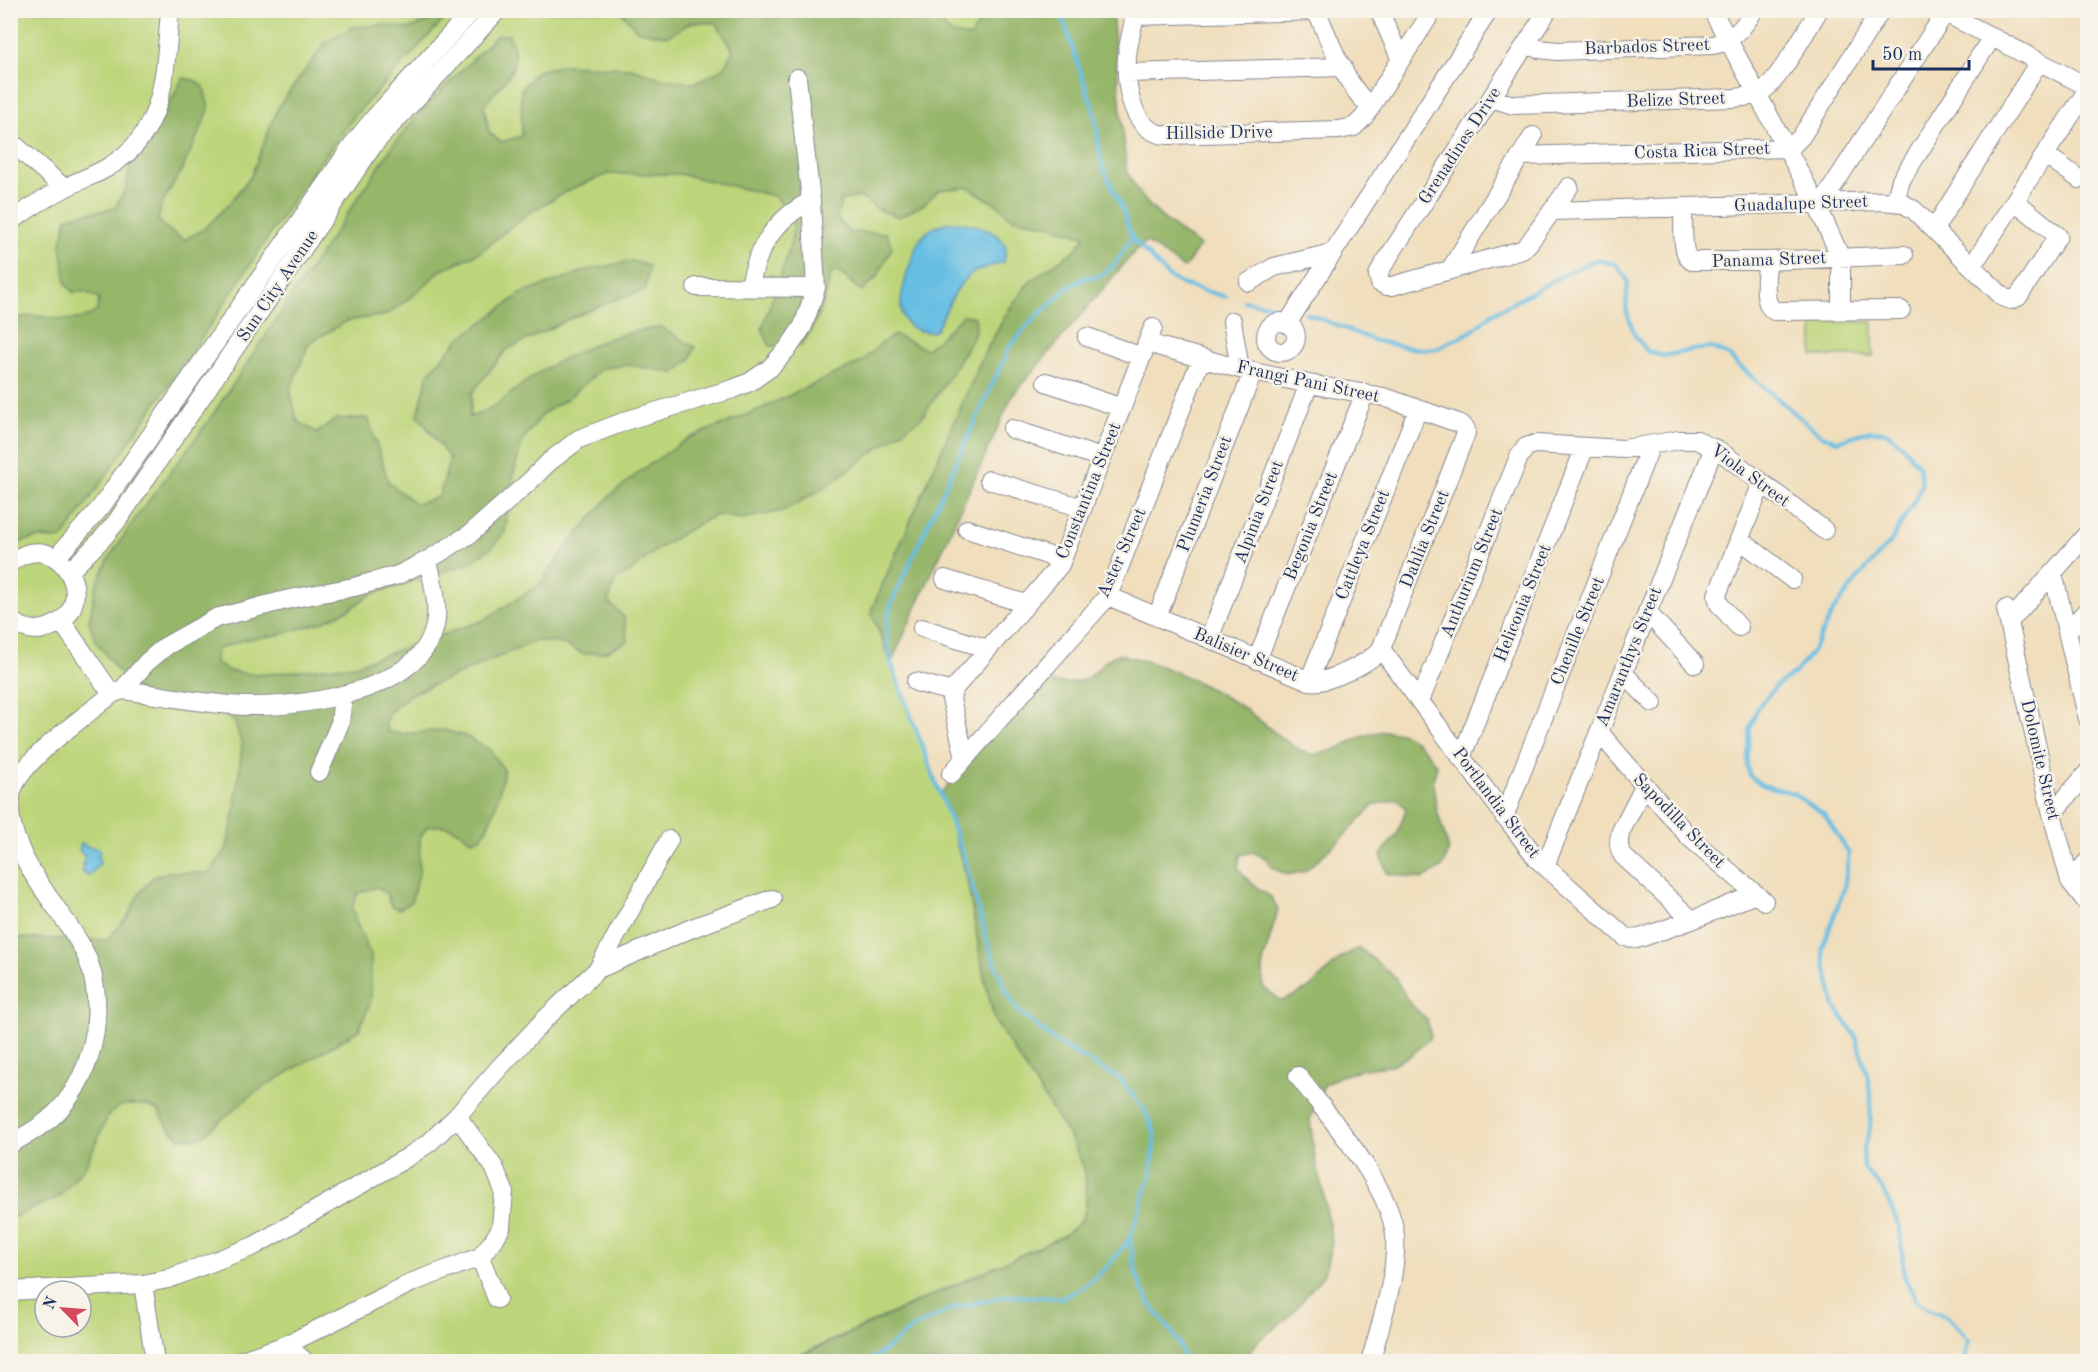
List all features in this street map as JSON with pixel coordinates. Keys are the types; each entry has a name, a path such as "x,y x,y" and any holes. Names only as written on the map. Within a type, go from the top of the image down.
{"street":[{"path":"10,222 64,188 111,166 143,136 164,85 170,10"},
{"name":"Sun City Avenue","path":"56,558 101,507 357,139 473,10"},
{"name":"Sun City Avenue","path":"70,571 102,539 117,520 374,144 498,10"},
{"path":"1379,10 1401,60"},
{"name":"Hillside Drive","path":"1135,13 1127,56 1132,104 1143,124 1149,130 1162,135 1346,129 1360,122 1371,108 1433,10"},
{"path":"1249,282 1274,267 1332,253 1489,10"},
{"name":"Grenadines Drive","path":"1450,270 1392,286 1380,283 1378,275 1548,10"},
{"path":"1712,10 1786,148 1819,203 1841,258 1841,310"},
{"name":"Barbados Street","path":"1526,44 1539,49 1557,51 1721,43 1742,28 1754,10"},
{"path":"1757,94 1774,80 1819,10"},
{"name":"Costa Rica Street","path":"1521,156 1792,146 1801,137 1881,10"},
{"path":"1135,13 1316,11 1343,68 1359,96 1371,108"},
{"path":"1819,203 1943,12 2088,88 1972,266"},
{"path":"1992,37 1901,180 1895,202 1914,210 2003,297 2011,300 2018,297 2058,236 2014,201"},
{"path":"1934,229 2039,62"},
{"path":"1127,73 1343,68"},
{"path":"10,1144 39,1127 57,1112 71,1095 89,1057 97,1010 96,988 90,965 81,946 20,852 13,834 10,815 11,792 20,777 41,752 117,692 166,646 216,618 290,599 377,581 398,574 428,560 470,534 549,462 579,439 631,419 713,397 750,382 770,368 789,347 803,326 816,288 811,201 797,78"},
{"name":"Belize Street","path":"1491,98 1513,105 1734,98 1757,94"},
{"path":"1450,270 1533,136"},
{"path":"10,141 64,188"},
{"path":"2045,154 2079,179"},
{"path":"1450,270 1522,250 1569,188"},
{"path":"750,287 752,272 767,237 796,208 811,201"},
{"name":"Guadalupe Street","path":"1553,211 1895,202"},
{"name":"Panama Street","path":"1683,208 1685,253 1688,260 1696,262 1904,255"},
{"name":"Plumeria Street","path":"1157,617 1254,372 1275,351 1280,353 1290,350 1295,341 1294,331 1287,324 1332,253"},
{"path":"1767,261 1767,302 1770,309 1778,312 1901,310"},
{"path":"264,273 280,283"},
{"path":"696,287 816,288"},
{"path":"1232,321 1254,372"},
{"name":"Frangi Pani Street","path":"1087,337 1148,343 1254,372 1365,393 1461,424 1466,429"},
{"name":"Constantina Street","path":"952,693 954,687 1055,573 1148,343"},
{"name":"Aster Street","path":"951,774 1108,596 1202,359"},
{"path":"1046,382 1122,408"},
{"name":"Alpinia Street","path":"1209,639 1309,384"},
{"name":"Begonia Street","path":"1257,660 1365,393"},
{"name":"Cattleya Street","path":"1309,681 1418,409"},
{"path":"1012,429 1102,458"},
{"name":"Dahlia Street","path":"1381,649 1463,443 1466,429"},
{"name":"Viola Street","path":"1526,447 1535,444 1624,449 1697,440 1714,448 1824,530"},
{"name":"Chenille Street","path":"1504,817 1651,445"},
{"name":"Anthurium Street","path":"1420,701 1519,457 1526,447"},
{"name":"Heliconia Street","path":"1461,758 1585,447"},
{"name":"Amaranthys Street","path":"1545,867 1714,448"},
{"path":"989,480 1083,508"},
{"path":"1739,627 1717,599 1721,582 1762,483"},
{"path":"967,529 1062,560"},
{"path":"2088,533 2053,573 2067,632 2085,691 2088,719"},
{"path":"1739,538 1791,579"},
{"path":"10,563 18,557 31,553 45,553 56,558 70,571 74,597 67,614 61,621 47,628 40,630 24,628 10,620"},
{"path":"61,621 117,692 248,706 342,696 386,680 411,662 423,649 432,634 436,619 428,560"},
{"name":"Dolomite Street","path":"2053,573 2008,616 2052,814 2070,881 2088,904"},
{"path":"945,579 1026,604"},
{"name":"Balisier Street","path":"1108,596 1309,681 1321,682 1338,675 1370,658 1381,649"},
{"path":"2067,632 2088,609"},
{"path":"1647,612 1695,664"},
{"path":"922,628 988,649"},
{"name":"Portlandia Street","path":"1381,649 1504,817 1545,867 1622,935 1630,939 1637,939 1692,920"},
{"path":"1623,673 1653,704"},
{"path":"916,682 952,693 951,699 965,758"},
{"path":"319,772 340,723 342,696"},
{"name":"Sapodilla Street","path":"1599,732 1689,837 1761,898 1692,920"},
{"path":"2052,814 2088,772"},
{"path":"1644,786 1621,831 1620,851 1692,920"},
{"path":"10,1291 143,1284 168,1279 254,1246 430,1142 457,1116 545,1019 598,969 669,840"},
{"path":"2070,881 2088,861"},
{"path":"598,969 692,928 772,899"},
{"path":"1298,1076 1356,1153 1390,1213 1395,1236 1394,1258 1390,1284 1370,1362"},
{"path":"236,1362 286,1345 413,1282 480,1257 494,1241 501,1228 504,1191 494,1167 457,1116"},
{"path":"480,1257 497,1299"},
{"path":"143,1284 155,1362"},
{"path":"286,1345 306,1362"}],"green space":[{"path":"10,11 1044,11 1086,237 1075,250 1030,281 1009,310 984,354 871,611 941,793 967,878 984,977 995,1021 1071,1139 1084,1168 1086,1209 1080,1222 1063,1236 786,1361 11,1361"},
{"path":"436,11 452,11 356,114 294,198 206,331 62,539 36,538 11,545 11,321 32,316 75,319 86,317 97,311 99,299 86,292 73,292 66,284 61,243 67,218 115,208 126,188 130,166 164,114 183,78 194,80 204,87 209,110 183,168 162,203 158,219 164,227 184,240 204,229 227,206 251,176 278,107 326,42 353,27 384,25 408,29 427,22"},
{"path":"620,11 928,11 952,34 971,37 979,23 975,11 1112,11 1126,168 1139,193 1157,213 1200,246 1184,268 1146,242 1135,251 1012,396 891,663 871,611 984,354 1009,310 1030,281 1075,250 1085,237 1048,225 1012,218 999,206 968,187 939,190 923,205 899,217 879,210 860,197 841,200 837,218 849,232 886,233 892,248 877,277 863,291 841,274 831,272 820,311 801,346 770,346 762,329 793,232 792,219 780,201 774,196 680,174 608,174 571,189 528,213 480,252 440,271 414,295 386,315 347,321 309,343 290,390 297,421 317,433 336,419 368,418 389,483 416,504 439,497 450,459 418,415 428,374 459,339 521,294 587,270 632,261 649,266 645,290 611,301 506,350 472,393 470,417 495,405 549,366 614,337 660,327 695,347 690,360 674,373 630,365 603,368 567,399 544,413 522,441 513,477 505,532 491,548 470,563 370,595 350,609 322,622 278,635 244,640 217,649 215,662 228,671 257,675 355,665 482,621 539,585 569,544 611,495 647,466 689,438 756,411 863,361 880,344 895,335 926,349 963,315 975,317 976,325 973,338 922,417 822,489 783,511 742,519 715,515 656,550 630,572 616,579 608,602 624,617 628,641 605,652 583,654 564,644 536,641 409,695 388,714 385,724 388,732 403,734 444,730 465,736 490,750 504,770 493,814 481,838 470,840 460,832 445,826 427,827 420,838 419,874 411,902 399,909 391,906 386,893 377,887 358,893 352,907 371,956 371,1001 359,1030 254,1093 200,1138 180,1138 168,1127 159,1111 146,1105 122,1105 109,1114 86,1165 59,1197 11,1218 10,938 107,940 128,916 139,894 153,877 169,872 209,873 226,850 234,815 242,745 235,723 224,714 163,709 148,701 117,670 95,640 89,621 96,586 109,558 135,519 205,426 394,144 422,110 497,35 509,35 515,58 510,74 484,106 489,132 501,142 522,136 521,89 537,71 564,65 631,68 660,78 695,83 723,69 733,50 716,23 692,22 668,36 638,31"},
{"path":"1813,322 1873,322 1873,356 1813,356"},
{"path":"1118,654 1164,668 1209,688 1309,754 1332,751 1370,734 1393,731 1412,738 1437,766 1433,781 1436,807 1449,850 1442,868 1422,879 1387,873 1381,855 1398,832 1406,809 1397,799 1374,805 1305,871 1288,875 1272,868 1267,859 1253,852 1240,855 1238,868 1250,882 1271,897 1278,909 1263,962 1263,987 1282,1001 1308,989 1342,957 1359,948 1395,977 1408,1001 1427,1020 1431,1037 1410,1056 1389,1066 1364,1069 1338,1077 1324,1085 1310,1119 1315,1160 1332,1243 1324,1274 1289,1317 1258,1341 1244,1361 786,1362 1063,1236 1080,1222 1086,1209 1084,1168 1071,1139 995,1021 984,977 967,878 941,793 1041,681 1070,683 1083,680 1108,659"}],"water":[{"path":"950,222 980,227 998,236 1004,243 1006,252 1003,262 971,274 959,286 935,331 917,330 909,325 901,311 902,293 909,267 922,237 934,228"},
{"path":"81,843 88,847 98,848 100,851 98,856 100,863 89,876 82,872 85,857 79,850"}],"waterway":[{"path":"1060,10 1095,115 1101,163 1123,211 1132,238 1168,276 1181,284 1226,297"},
{"path":"867,1362 910,1330 950,1309 1006,1296 1062,1298 1085,1286 1108,1266 1130,1238 1151,1174 1155,1133 1145,1111 1120,1079 1059,1044 1017,1010 1004,986 989,948 964,857 891,663 887,633 891,604 1010,346 1034,319 1066,289 1085,278 1099,276 1113,266 1132,238"},
{"path":"1306,313 1376,341 1417,349 1436,349 1472,331 1492,314 1569,272 1595,260 1616,264 1628,281 1626,309 1634,334 1647,351 1663,356 1712,348 1728,355 1822,436 1837,441 1870,431 1886,432 1902,445 1919,466 1922,482 1915,500 1890,543 1859,577 1834,610 1812,652 1795,673 1777,685 1758,707 1750,729 1747,766 1750,776 1762,785 1793,793 1824,814 1849,853 1844,889 1822,949 1835,1007 1855,1035 1867,1073 1871,1098 1870,1130 1863,1150 1864,1168 1883,1190 1900,1228 1904,1276 1916,1300 1929,1310 1948,1317 1969,1340 1965,1362"},
{"path":"1244,301 1272,306"},
{"path":"1130,1238 1132,1257 1140,1284 1148,1301 1177,1340 1184,1362"}]}
